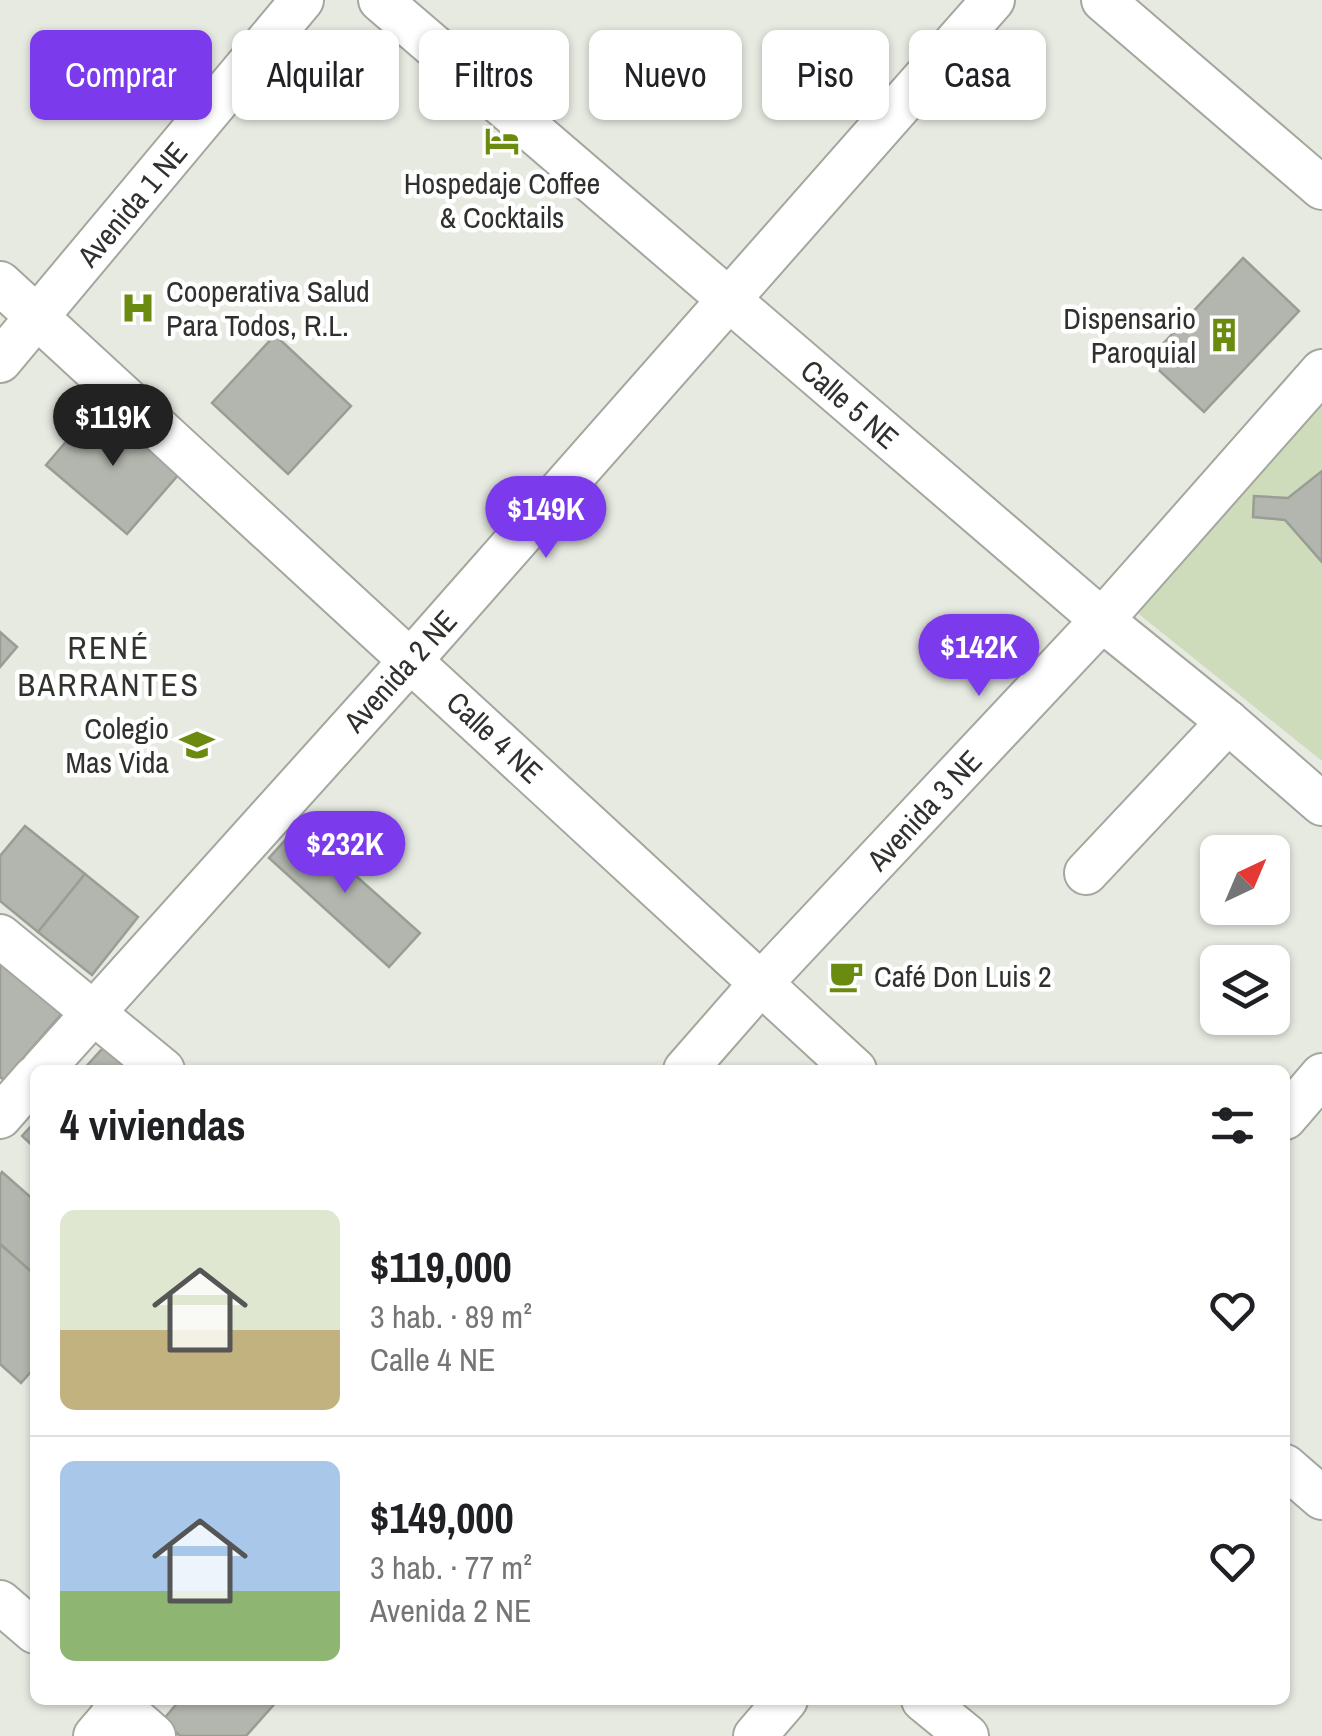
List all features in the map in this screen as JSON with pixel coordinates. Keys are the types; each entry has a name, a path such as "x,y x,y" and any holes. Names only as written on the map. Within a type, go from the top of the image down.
{"street":[{"name":"Avenida 1 NE","path":"0,362 302,0"},
{"name":"Calle 5 NE","path":"380,0 1322,804"},
{"name":"Avenida 2 NE","path":"46,1065 411,660 993,0"},
{"path":"1102,0 1322,188"},
{"name":"Calle 4 NE","path":"0,283 850,1065"},
{"name":"Avenida 3 NE","path":"688,1065 1102,620 1322,370"},
{"path":"1086,873 1228,722"},
{"path":"0,936 156,1065"},
{"path":"1290,1113 1321,1079"},
{"path":"0,1117 30,1084"},
{"path":"1290,1470 1322,1498"},
{"path":"0,1602 30,1628"},
{"path":"755,1736 782,1705"},
{"path":"929,1705 967,1736"},
{"path":"114,1711 154,1736"}],"green space":[{"path":"1322,399 1322,761 1135,611"}],"building":[{"name":"Dispensario Paroquial","path":"1243,258 1299,311 1204,412 1148,360"},
{"path":"275,335 351,406 288,474 212,403"},
{"path":"99,403 180,473 127,534 46,465"},
{"path":"1322,471 1322,562 1285,520 1253,517 1254,496 1288,498"},
{"path":"0,632 17,647 0,667"},
{"path":"299,825 420,933 389,967 269,858"},
{"path":"25,826 85,874 38,932 0,901 0,856"},
{"path":"85,874 138,917 92,975 38,932"},
{"path":"0,957 65,1010 4,1080 0,1077"},
{"path":"112,1048 132,1065 88,1065 102,1049"},
{"path":"30,1127 30,1143 22,1136"},
{"path":"2,1172 30,1197 30,1271 0,1244"},
{"path":"0,1244 30,1271 30,1373 21,1383 0,1364"},
{"path":"176,1705 274,1705 246,1736 180,1736 163,1720"}],"place":[{"name":"Hospedaje Coffee & Cocktails","path":"502,141"},
{"name":"Cooperativa Salud Para Todos, R.L.","path":"138,308"},
{"name":"Dispensario Paroquial","path":"1224,335"},
{"name":"Colegio Mas Vida","path":"197,745"},
{"name":"Café Don Luis 2","path":"846,976"}],"district":[{"name":"RENÉ BARRANTES","path":"109,666"}]}
